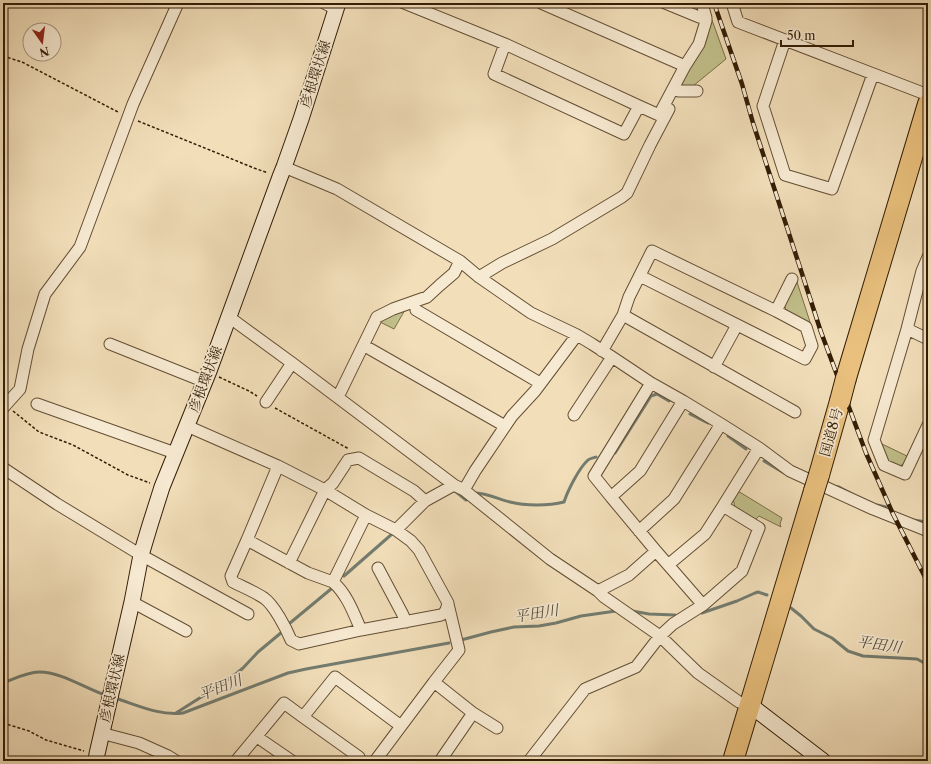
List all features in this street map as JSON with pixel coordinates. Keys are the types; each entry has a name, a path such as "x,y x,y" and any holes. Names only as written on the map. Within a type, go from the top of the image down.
{"highway":[{"name":"国道8号","path":"733,761 928,104"}],"main road":[{"name":"彦根環状線","path":"96,758 132,602 141,555 150,525 162,487 207,377 301,119 333,5"},
{"path":"750,705 824,761"}],"street":[{"path":"4,407 20,390 28,349 44,294 80,248 133,104 178,3"},
{"path":"404,3 505,44 659,115 676,90"},
{"path":"541,3 685,66"},
{"path":"665,3 699,17 706,18"},
{"path":"479,277 502,263 552,239 627,193 676,90 685,66 699,44 706,21 702,3"},
{"path":"732,3 738,22 928,95"},
{"path":"785,40 763,106 785,175 832,189 873,74"},
{"path":"505,44 494,74 624,134 639,106"},
{"path":"676,90 697,91"},
{"path":"282,172 318,181 337,189 460,262 531,313 577,335 651,382 722,424 759,448 790,471 873,510 928,531"},
{"path":"602,351 623,315 629,297 652,252 776,311 806,327 812,346 805,359 640,276"},
{"path":"928,257 925,273 874,440 884,465 905,474 928,425"},
{"path":"338,397 377,317 393,309 427,297 454,273 460,262"},
{"path":"776,311 792,279"},
{"path":"416,310 540,383"},
{"path":"623,315 795,412"},
{"path":"229,316 459,488 550,559 598,591 660,636 698,673 739,702 750,705"},
{"path":"714,367 737,325"},
{"path":"907,329 928,339"},
{"path":"396,530 425,501 459,488 475,471 512,416 535,390 577,335"},
{"path":"110,344 207,377"},
{"path":"370,349 505,426"},
{"path":"574,415 612,358"},
{"path":"266,402 292,363"},
{"path":"651,382 594,476 703,605"},
{"path":"611,497 640,471 683,401"},
{"path":"37,404 175,453"},
{"path":"639,530 674,498 722,424"},
{"path":"187,426 278,466 325,490 366,515 396,530 411,541 419,550 448,603 459,650 375,761"},
{"path":"668,565 705,534 759,448"},
{"path":"289,563 325,490 333,484 348,460 359,458 414,492 425,501"},
{"path":"278,466 231,576 233,582 265,598 273,607 291,640 299,644 361,630 441,615 446,611 448,603"},
{"path":"3,468 57,504 141,555 248,614"},
{"path":"529,761 585,689 636,667 660,636 673,624 703,605 742,571 759,528 723,506"},
{"path":"333,582 366,515"},
{"path":"247,540 308,573 333,582 340,588 361,630"},
{"path":"598,591 629,575 656,551"},
{"path":"378,568 406,622"},
{"path":"132,602 186,631"},
{"path":"303,717 335,677 401,726"},
{"path":"434,682 473,712 497,728"},
{"path":"236,761 284,703 360,760"},
{"path":"442,760 473,712"},
{"path":"101,733 140,743 176,761"},
{"path":"257,736 292,761"}],"path":[{"path":"3,56 22,62 128,118 254,168 282,172"},
{"path":"207,377 248,391 352,451 359,458"},
{"path":"4,407 39,432 73,445 128,474 162,487"},
{"path":"3,723 29,731 46,740 96,758"}],"shaded area":[{"path":"712,20 726,59 693,86 679,86 702,46"},
{"path":"796,279 811,325 787,313 784,304"},
{"path":"405,310 394,329 376,320"},
{"path":"880,443 909,457 906,463 897,467 890,463 884,454"},
{"path":"738,491 782,518 780,524 781,527 759,516 755,520 735,508 733,498"}],"waterway":[{"path":"615,453 651,396 657,394 669,401"},
{"path":"690,414 708,423"},
{"path":"728,436 746,449"},
{"path":"474,493 483,494 510,502 530,505 544,505 564,502 581,468 589,459 596,457"},
{"path":"764,461 784,473"},
{"path":"833,486 839,487 852,494"},
{"path":"455,491 466,500 467,499"},
{"path":"877,505 886,507"},
{"path":"913,520 927,522"},
{"path":"344,576 392,534"},
{"path":"290,623 331,589"},
{"name":"平田川","path":"702,613 758,592 767,595"},
{"name":"平田川","path":"791,608 814,629 832,638 848,651 863,656 917,659 928,665"},
{"name":"平田川","path":"461,640 514,627 539,626 581,616 616,611"},
{"name":"平田川","path":"632,611 649,614 675,615"},
{"path":"176,713 237,673 258,652 282,632"},
{"name":"平田川","path":"115,698 140,707 165,713 183,713 288,673 449,643"},
{"name":"平田川","path":"3,683 30,673 48,673 64,677 105,695"}],"railway":[{"path":"714,3 742,84 753,123 821,332 866,453 893,514 928,583"}]}
